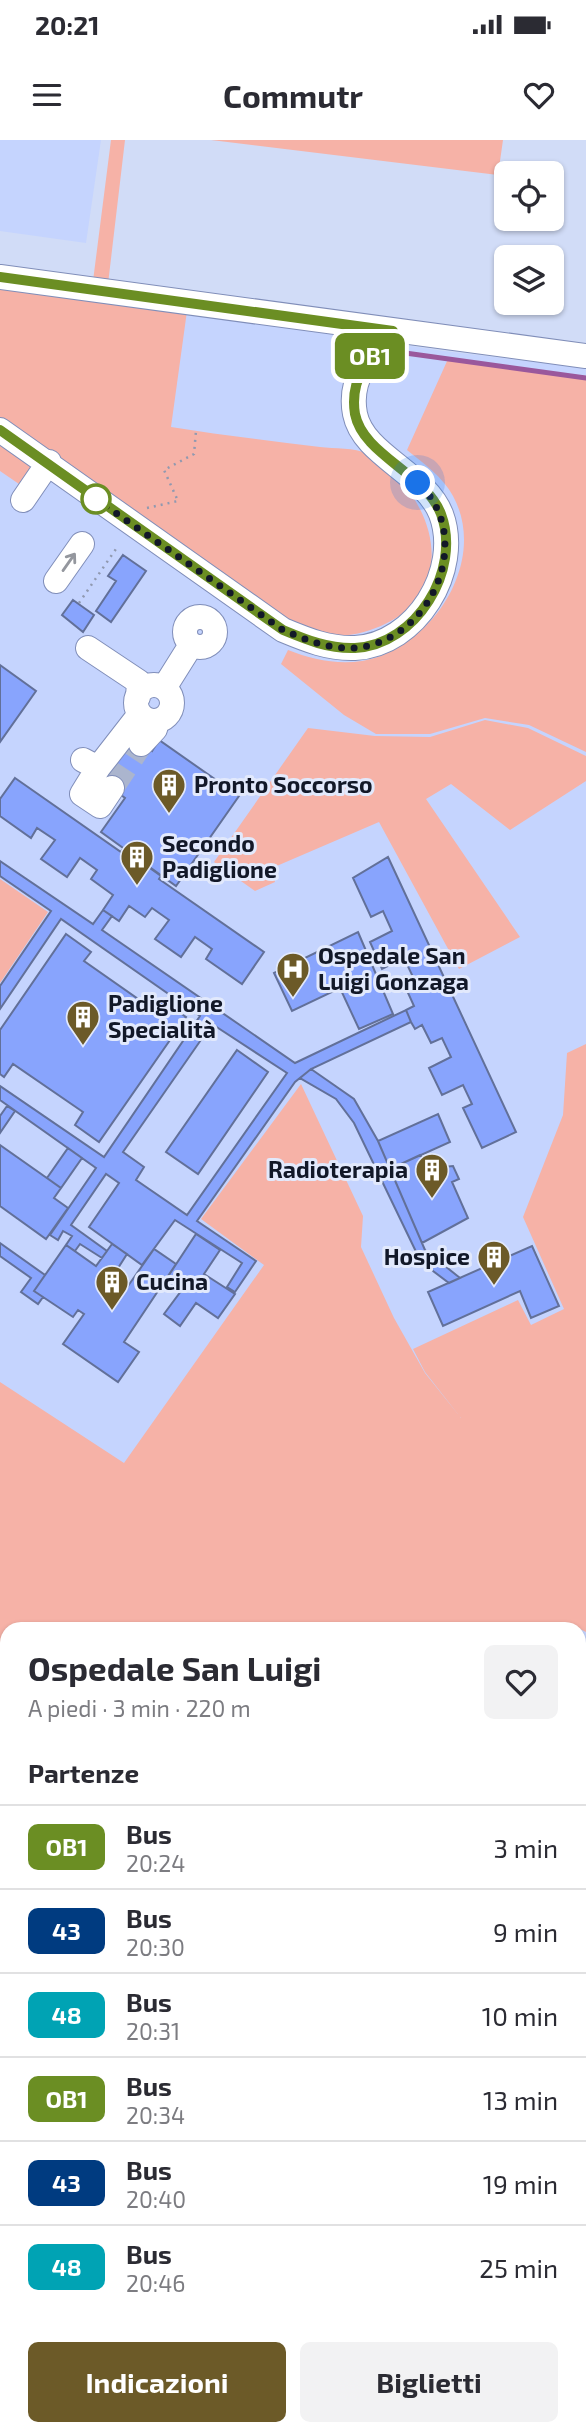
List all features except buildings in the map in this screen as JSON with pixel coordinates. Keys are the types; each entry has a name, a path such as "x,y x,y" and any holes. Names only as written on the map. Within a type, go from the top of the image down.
{"street":[{"path":"0,277 586,356"},
{"path":"0,430 49,462 104,505 283,630 318,644 357,648 385,640 418,616 444,568 446,531 431,495 366,436 355,414 356,385 360,369 393,331"},
{"path":"23,500 49,462"},
{"path":"56,581 82,544"},
{"path":"112,788 100,806 82,794 90,764 145,711 149,686 164,688 191,645"},
{"path":"88,649 139,682 145,711 155,729 141,744"}],"path":[{"path":"144,510 178,501 164,470 194,454 196,431"},
{"path":"79,603 118,546"}],"shaded area":[{"path":"0,140 101,140 86,243 0,231"},
{"path":"111,140 125,140 108,284 93,281"},
{"path":"211,140 503,140 500,161 494,161 494,175"},
{"name":"Ospedale San Luigi Gonzaga","path":"0,285 444,351 586,368 586,1622 0,1622"},
{"path":"0,285 187,311 171,427 357,450 367,454 389,470 408,490 422,513 430,538 431,563 425,587 410,607 385,624 367,631 340,635 297,627 0,421"},
{"path":"448,359 586,376 586,752 529,725 485,718 430,734 376,734 344,715 281,664 288,650 333,662 362,661 387,653 410,639 431,621 447,599 458,574 464,548 462,522 453,496 444,483 407,450"},
{"path":"0,443 32,465 19,484 0,471"},
{"path":"485,720 528,728 586,756 586,781 510,830 451,784 426,799 520,937 459,969 379,822 272,868 275,882 255,891 214,862 308,728 375,736 430,737"},
{"path":"0,879 48,912 0,983"},
{"path":"586,1044 586,1622 0,1622 0,1382 124,1463 264,1265 201,1219 301,1084 363,1216 361,1247 394,1318 425,1373 461,1418 425,1372 413,1349 518,1300 531,1325 564,1309 523,1217 563,1115 567,1053"}],"waterway":[{"path":"398,352 586,378"}],"tunnel":[{"path":"112,788 141,744"}],"bus line":[{"name":"OB1","path":"0,277 393,331 360,369 354,401 355,414 366,436 375,446 431,495 446,531 444,568 432,595 418,616 385,640 357,648 318,644 283,630 104,505 49,462 0,430"}],"place":[{"name":"Pronto Soccorso","path":"169,815"},
{"name":"Secondo Padiglione","path":"137,887"},
{"name":"Ospedale San Luigi Gonzaga","path":"293,999"},
{"name":"Padiglione Specialità","path":"83,1047"},
{"name":"Radioterapia","path":"432,1200"},
{"name":"Hospice","path":"494,1287"},
{"name":"Cucina","path":"112,1312"}],"route":[{"path":"96,499 283,630 318,644 357,648 385,640 418,616 432,595 444,568 446,531 431,495 418,483"}]}
